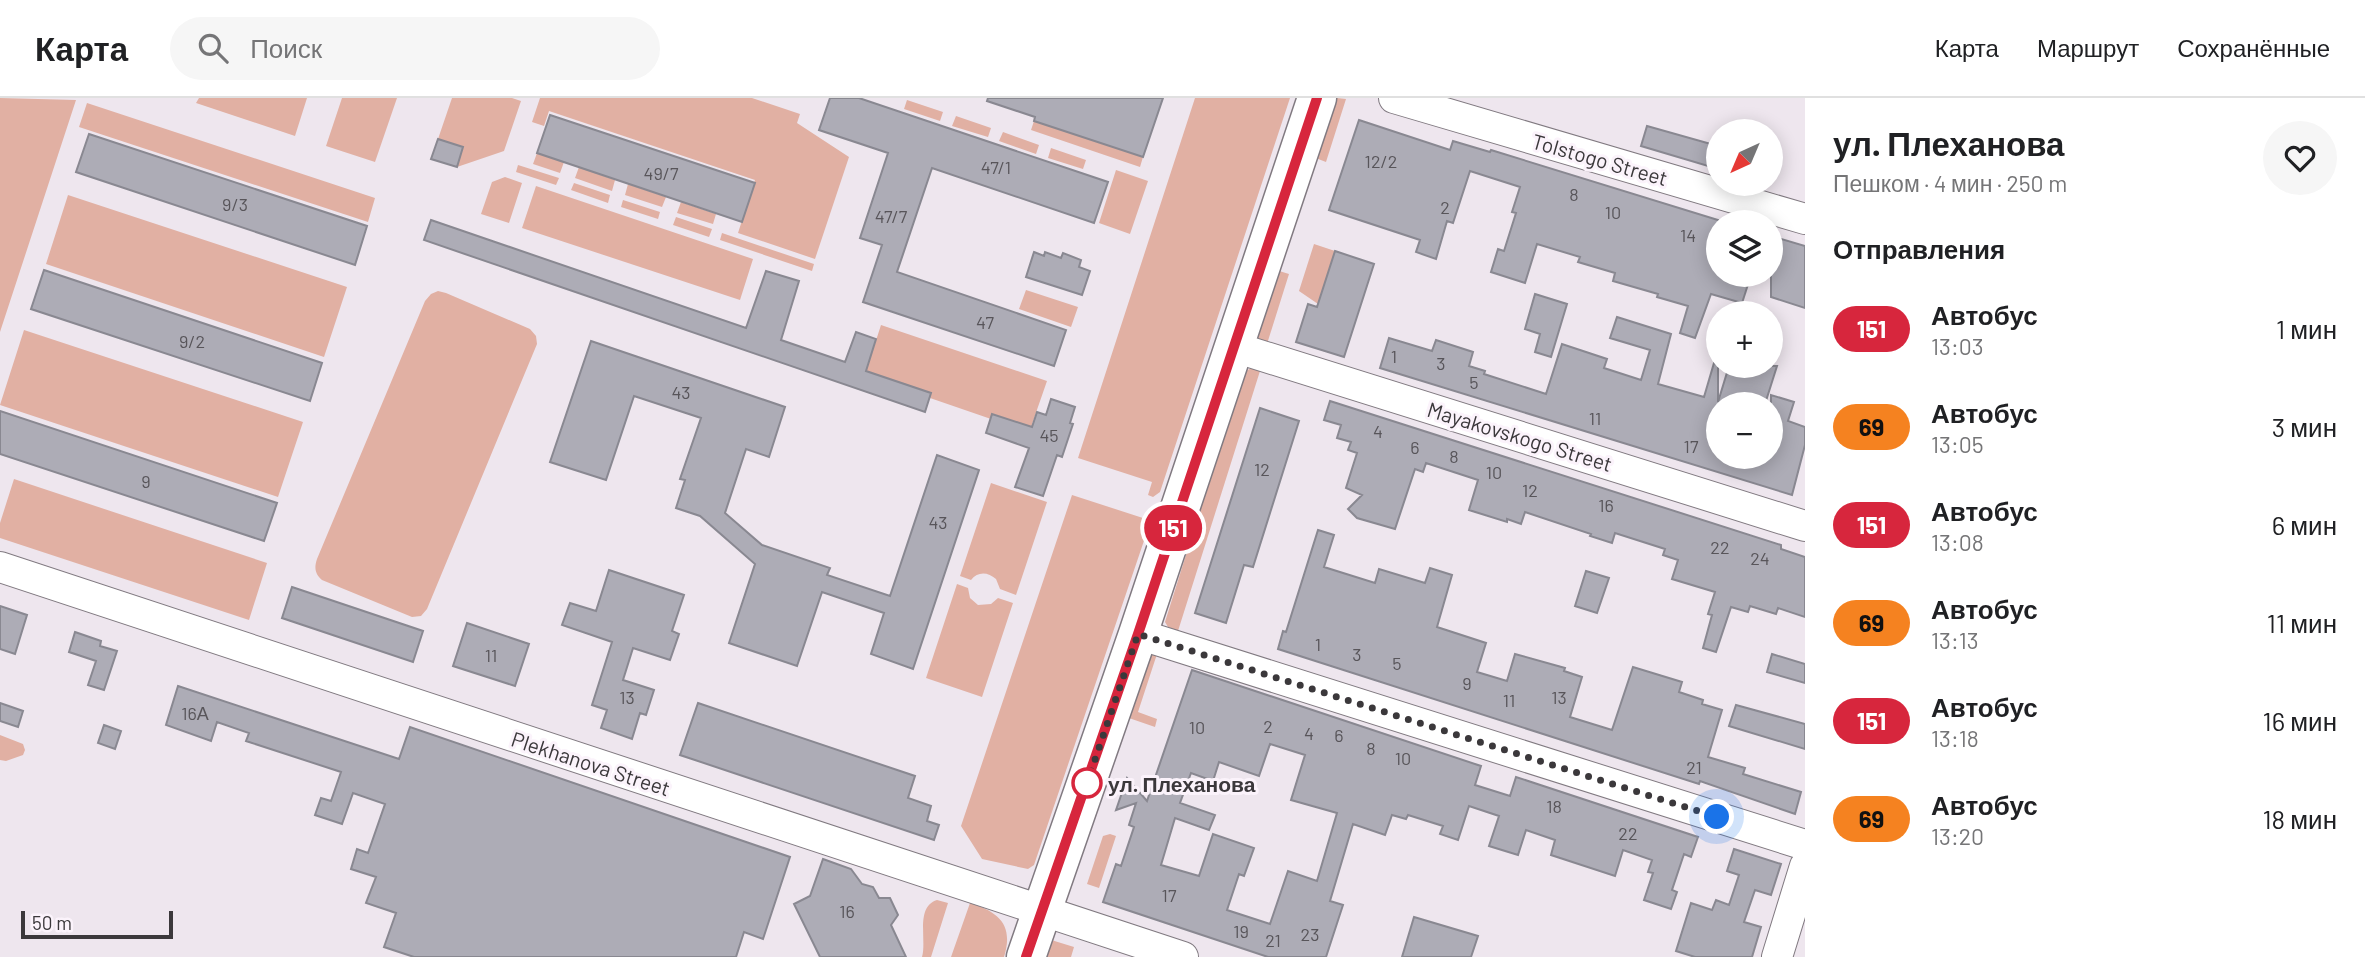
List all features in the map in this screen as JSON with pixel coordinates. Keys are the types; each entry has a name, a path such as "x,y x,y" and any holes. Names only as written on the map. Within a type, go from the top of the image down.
{"main road":[{"path":"1026,957 1138,634 1317,98"}],"street":[{"name":"Tolstogo Street","path":"1394,98 1805,219"},
{"name":"Mayakovskogo Street","path":"1234,347 1805,526"},
{"name":"Plekhanova Street","path":"0,567 1183,957"},
{"path":"1138,634 1805,845"},
{"path":"1777,957 1805,866"}],"shaded area":[{"path":"0,98 76,100 0,332"},
{"path":"199,98 307,98 295,136 196,103"},
{"path":"342,98 397,98 375,162 326,146"},
{"path":"452,98 512,98 521,101 504,151 457,167 463,147 438,139"},
{"path":"540,98 752,98 800,114 797,123 849,157 815,259 738,233 755,180 549,111 544,126 532,122"},
{"path":"1195,98 1290,98 1160,492 1153,497 1148,495 1152,482 1078,458"},
{"path":"1346,99 1326,162 1313,157 1332,100"},
{"path":"907,100 943,112 940,121 904,109"},
{"path":"87,103 375,198 368,222 79,127"},
{"path":"956,116 991,128 988,137 952,126"},
{"path":"1034,121 1143,157 1140,167 1031,130"},
{"path":"1003,132 1039,145 1036,154 999,141"},
{"path":"1051,148 1086,160 1083,169 1048,158"},
{"path":"537,153 564,162 560,173 533,164"},
{"path":"518,165 559,178 556,185 516,172"},
{"path":"579,167 615,180 612,191 575,178"},
{"path":"1116,170 1148,181 1130,234 1099,223"},
{"path":"505,177 522,183 509,223 481,214 492,182"},
{"path":"574,183 610,195 608,203 571,190"},
{"path":"628,184 666,197 662,207 625,195"},
{"path":"536,186 753,259 740,300 522,228"},
{"path":"68,195 347,287 324,357 46,264"},
{"path":"623,200 660,212 658,219 621,207"},
{"path":"681,202 716,214 713,224 677,213"},
{"path":"676,217 712,229 709,237 673,225"},
{"path":"722,233 814,264 812,271 720,240"},
{"path":"1314,244 1335,251 1318,304 1299,291"},
{"path":"1276,270 1289,274 1267,344 1257,339"},
{"path":"1026,290 1078,307 1071,327 1019,309"},
{"path":"438,291 530,329 536,336 537,344 427,609 421,616 412,617 322,580 316,565 425,301"},
{"path":"881,325 1047,381 1031,427 993,414 991,419 930,398 931,393 885,377 878,396 860,390"},
{"path":"24,330 303,422 278,497 0,405"},
{"path":"1251,368 1260,371 1178,631 1168,627 1165,622 1243,373"},
{"path":"14,479 267,563 249,620 0,538 0,523"},
{"path":"991,483 1047,502 1016,595 1000,589 996,579 990,575 980,574 971,580 960,576"},
{"path":"1072,495 1146,519 1149,526 1034,865 1028,869 982,859 961,826"},
{"path":"957,584 968,588 970,598 978,605 991,604 998,598 1013,603 982,697 926,678"},
{"path":"1150,649 1157,654 1138,712 1157,719 1155,727 1126,717"},
{"path":"0,735 23,744 23,755 6,761 0,760"},
{"path":"1103,836 1116,836 1099,888 1087,884"},
{"path":"937,900 948,903 931,957 922,957 926,909"},
{"path":"970,903 989,911 1002,921 1007,936 1004,957 951,957"},
{"path":"1048,939 1074,947 1071,957 1041,957"}],"building":[{"path":"830,98 859,98 1108,182 1094,223 932,168 897,272 1066,330 1054,366 863,302 882,245 860,238 888,153 819,130"},
{"path":"988,98 1163,98 1143,157 1034,121 1035,117 987,101"},
{"path":"550,115 755,183 742,222 537,153"},
{"path":"1359,120 1450,150 1453,141 1490,152 1491,150 1706,216 1706,287 1747,287 1743,301 1711,294 1706,301 1695,338 1680,333 1688,306 1613,281 1615,273 1578,262 1580,257 1537,244 1525,283 1491,272 1498,249 1504,251 1516,213 1512,212 1520,187 1470,171 1453,223 1447,221 1436,259 1416,252 1420,240 1329,210"},
{"path":"1647,126 1706,143 1706,165 1641,146"},
{"path":"89,134 367,226 355,265 76,172"},
{"path":"438,139 463,147 457,167 431,159"},
{"path":"431,220 746,328 766,271 799,281 781,340 845,362 856,332 876,339 866,371 931,393 925,412 424,240"},
{"path":"1783,240 1805,246 1805,308 1771,297 1771,287 1783,287"},
{"path":"1335,251 1374,264 1344,357 1296,342 1308,304 1317,307"},
{"path":"1034,252 1044,256 1045,252 1061,258 1063,253 1081,260 1079,267 1090,271 1082,295 1026,277"},
{"path":"44,270 322,363 310,401 31,309"},
{"path":"1535,294 1567,304 1551,357 1535,352 1540,334 1525,329"},
{"path":"1617,317 1671,334 1658,384 1704,397 1710,378 1718,378 1718,392 1706,392 1706,468 1380,368 1389,338 1432,351 1436,340 1473,352 1469,366 1485,371 1484,374 1546,394 1562,344 1607,359 1604,368 1641,380 1650,350 1610,338"},
{"path":"591,341 785,407 769,457 746,449 725,513 762,545 830,568 827,575 890,596 937,455 979,470 913,669 871,654 884,613 822,592 797,666 729,643 755,564 700,516 676,508 685,480 680,479 701,418 634,396 606,480 550,462"},
{"path":"1725,378 1773,378 1769,392 1721,392"},
{"path":"1051,399 1075,407 1070,423 1073,424 1062,457 1057,455 1043,496 1015,487 1029,448 986,433 992,414 1032,427 1037,412 1046,415"},
{"path":"1783,399 1794,402 1788,421 1805,427 1805,445 1792,495 1708,469 1783,469"},
{"path":"1330,401 1781,545 1781,549 1805,557 1805,617 1778,608 1776,614 1750,606 1748,612 1731,607 1716,652 1703,648 1712,615 1708,614 1715,592 1672,579 1678,560 1663,555 1665,549 1615,533 1612,543 1525,512 1521,524 1469,510 1478,480 1426,463 1423,472 1415,469 1395,529 1357,518 1348,509 1362,495 1346,488 1357,453 1348,450 1351,442 1337,438 1341,425 1324,420"},
{"path":"1260,408 1299,421 1253,567 1244,565 1226,623 1195,613"},
{"path":"0,411 277,503 264,541 0,454"},
{"path":"1318,530 1334,535 1324,567 1375,583 1379,569 1425,583 1430,568 1452,575 1437,627 1486,643 1477,672 1507,681 1515,654 1565,668 1564,671 1582,677 1570,717 1612,730 1633,667 1682,682 1679,692 1703,700 1702,704 1722,710 1708,757 1745,768 1743,774 1801,792 1795,814 1700,781 1699,784 1278,649 1283,631 1286,632"},
{"path":"609,570 684,595 672,631 679,634 670,660 633,648 623,680 654,690 646,715 640,713 632,739 601,728 607,710 592,705 612,642 562,625 570,603 596,611"},
{"path":"1586,571 1609,578 1597,613 1575,606"},
{"path":"292,587 423,631 413,662 282,618"},
{"path":"0,606 27,615 15,654 0,649"},
{"path":"467,623 529,644 515,686 453,666"},
{"path":"75,632 101,641 100,646 117,651 104,690 88,685 96,661 69,652"},
{"path":"1772,654 1805,664 1805,683 1767,672"},
{"path":"1192,670 1481,766 1475,785 1510,796 1516,777 1698,837 1691,857 1684,854 1672,890 1677,892 1671,909 1644,900 1653,873 1648,872 1652,860 1623,850 1615,876 1551,855 1555,840 1526,830 1518,855 1489,846 1499,816 1469,806 1458,840 1440,834 1443,826 1408,815 1406,819 1392,815 1385,835 1353,824 1330,901 1343,905 1326,957 1268,957 1103,902 1116,864 1121,866 1134,827 1129,825 1136,803 1116,810 1127,778 1147,801","holes":["1270,744 1305,755 1291,800 1337,813 1317,881 1288,871 1270,924 1227,910 1239,874 1244,876 1254,848 1213,834 1199,876 1161,865 1175,818 1209,830 1215,815 1180,803 1191,773 1213,781 1219,762 1259,776"]},
{"path":"178,686 399,759 410,727 790,857 763,939 744,932 736,957 414,957 384,947 396,913 366,903 376,877 351,869 357,849 368,853 385,804 353,793 342,824 315,815 321,798 331,801 341,772 246,741 249,733 217,722 211,741 166,725"},
{"path":"0,703 23,711 18,727 0,721"},
{"path":"698,703 915,776 908,798 931,806 927,821 939,825 934,840 680,755"},
{"path":"1736,705 1805,724 1805,749 1729,726"},
{"path":"104,725 121,731 115,749 98,743"},
{"path":"1734,849 1781,864 1771,895 1755,890 1744,922 1761,927 1752,957 1695,957 1676,951 1691,903 1712,910 1716,900 1729,905 1739,875 1727,871"},
{"path":"823,859 851,869 862,884 873,887 879,898 890,898 898,915 891,925 906,957 820,957 794,904 810,896"},
{"path":"1414,917 1478,936 1471,957 1402,957"}],"bus line":[{"name":"151","path":"1026,957 1138,634 1317,98"}],"place":[{"name":"ул. Плеханова","path":"1087,783"}],"route":[{"path":"1087,783 1138,634 1717,817"}]}
